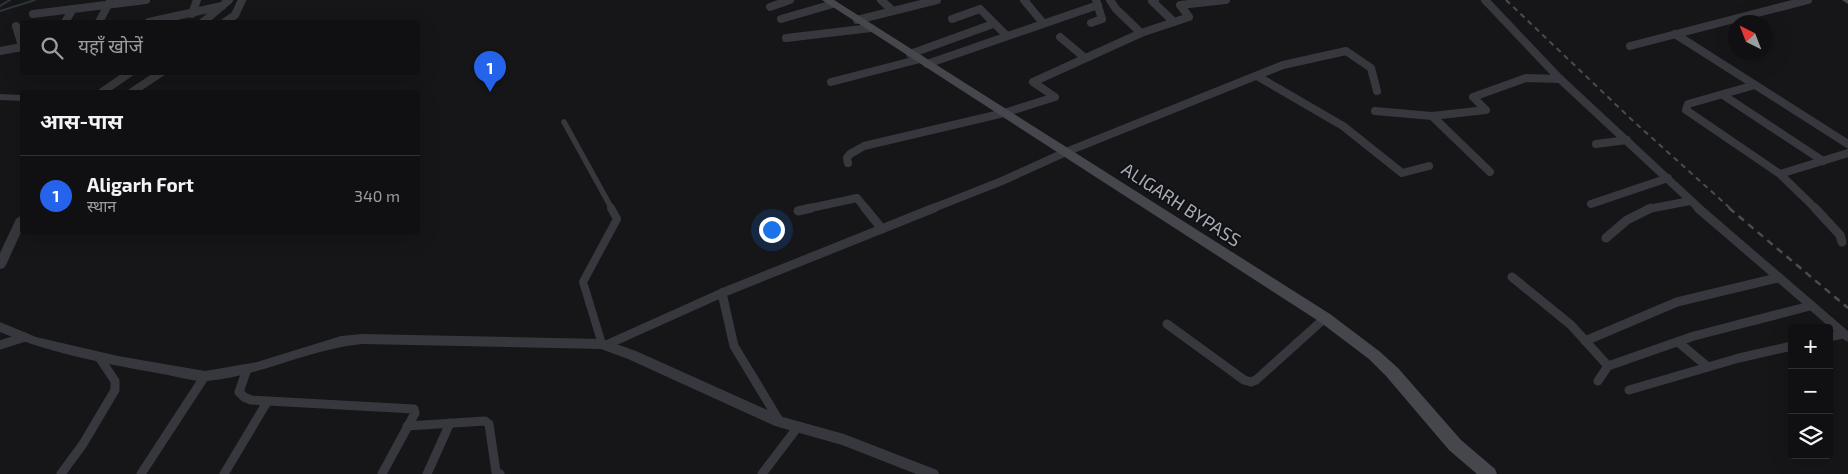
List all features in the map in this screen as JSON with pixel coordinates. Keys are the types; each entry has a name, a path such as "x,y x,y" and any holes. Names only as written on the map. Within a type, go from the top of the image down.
{"main road":[{"name":"ALIGARH BYPASS","path":"830,2 1325,318 1374,355 1392,372 1455,445 1489,474"}],"street":[{"path":"33,14 73,10 109,2 146,0"},
{"path":"192,14 197,0"},
{"path":"160,20 192,14 229,0"},
{"path":"228,20 235,15 242,0"},
{"path":"770,7 790,0"},
{"path":"881,0 892,10"},
{"path":"857,20 937,0"},
{"path":"1024,0 1043,23"},
{"path":"1110,0 1116,9 1141,33"},
{"path":"1152,0 1174,22"},
{"path":"848,163 847,158 850,154 864,146 1004,113 1055,97 1032,82 1141,33 1189,17 1180,5 1226,0"},
{"path":"1485,0 1560,79 1668,178 1690,201 1777,278 1846,335"},
{"path":"1630,46 1808,0"},
{"path":"100,20 109,2"},
{"path":"781,19 830,2"},
{"path":"831,82 1006,35 1097,2 1102,18 1090,24"},
{"path":"204,20 223,3"},
{"path":"952,20 980,9 1006,35"},
{"path":"66,20 73,10"},
{"path":"919,59 993,24"},
{"path":"16,26 20,40"},
{"path":"786,38 870,28"},
{"path":"1674,34 1848,144"},
{"path":"1060,37 1085,58"},
{"path":"0,51 20,47"},
{"path":"604,344 722,293 1002,181 1066,152 1283,65 1346,51 1371,68 1377,91"},
{"path":"105,90 128,75"},
{"path":"135,90 158,75"},
{"path":"1257,76 1343,126 1402,173 1429,166"},
{"path":"1375,112 1432,116 1486,110 1473,97 1526,78 1560,79"},
{"path":"1755,85 1688,104 1686,110 1780,174 1794,186 1840,235 1842,242"},
{"path":"1723,95 1823,162"},
{"path":"0,97 20,98"},
{"path":"1432,116 1490,172"},
{"path":"564,122 617,219 582,282 604,344"},
{"path":"1596,144 1627,140"},
{"path":"1780,174 1848,153"},
{"path":"1591,204 1668,178"},
{"path":"798,211 857,198 882,229"},
{"path":"1606,238 1638,212 1650,207 1690,201"},
{"path":"0,265 20,223"},
{"path":"1512,277 1537,295 1571,325 1608,366"},
{"path":"1585,341 1676,302 1777,278"},
{"path":"722,293 734,346 780,422"},
{"path":"1598,381 1608,366 1694,336 1810,306"},
{"path":"1166,324 1244,380 1251,382 1256,380 1325,318"},
{"path":"0,327 25,337 99,357 205,376 247,369 341,341 362,339 604,344 632,354 780,422 844,440 932,474"},
{"path":"1833,337 1846,335"},
{"path":"0,345 25,337"},
{"path":"1678,342 1708,367"},
{"path":"1629,390 1708,367 1788,347"},
{"path":"61,474 83,444 115,390 115,380 99,357"},
{"path":"247,369 240,386 240,395 247,399 266,402 412,408 415,413 382,474"},
{"path":"141,474 205,376"},
{"path":"224,474 266,402"},
{"path":"407,426 481,420 488,422 497,473"},
{"path":"427,474 450,423"},
{"path":"762,474 797,428"}],"waterway":[{"path":"0,6 10,0"},
{"path":"0,11 35,0"}],"railway":[{"path":"1506,0 1631,119 1731,209"},
{"path":"1729,208 1848,308"}],"place":[{"name":"Aligarh Fort","path":"490,92"}]}
